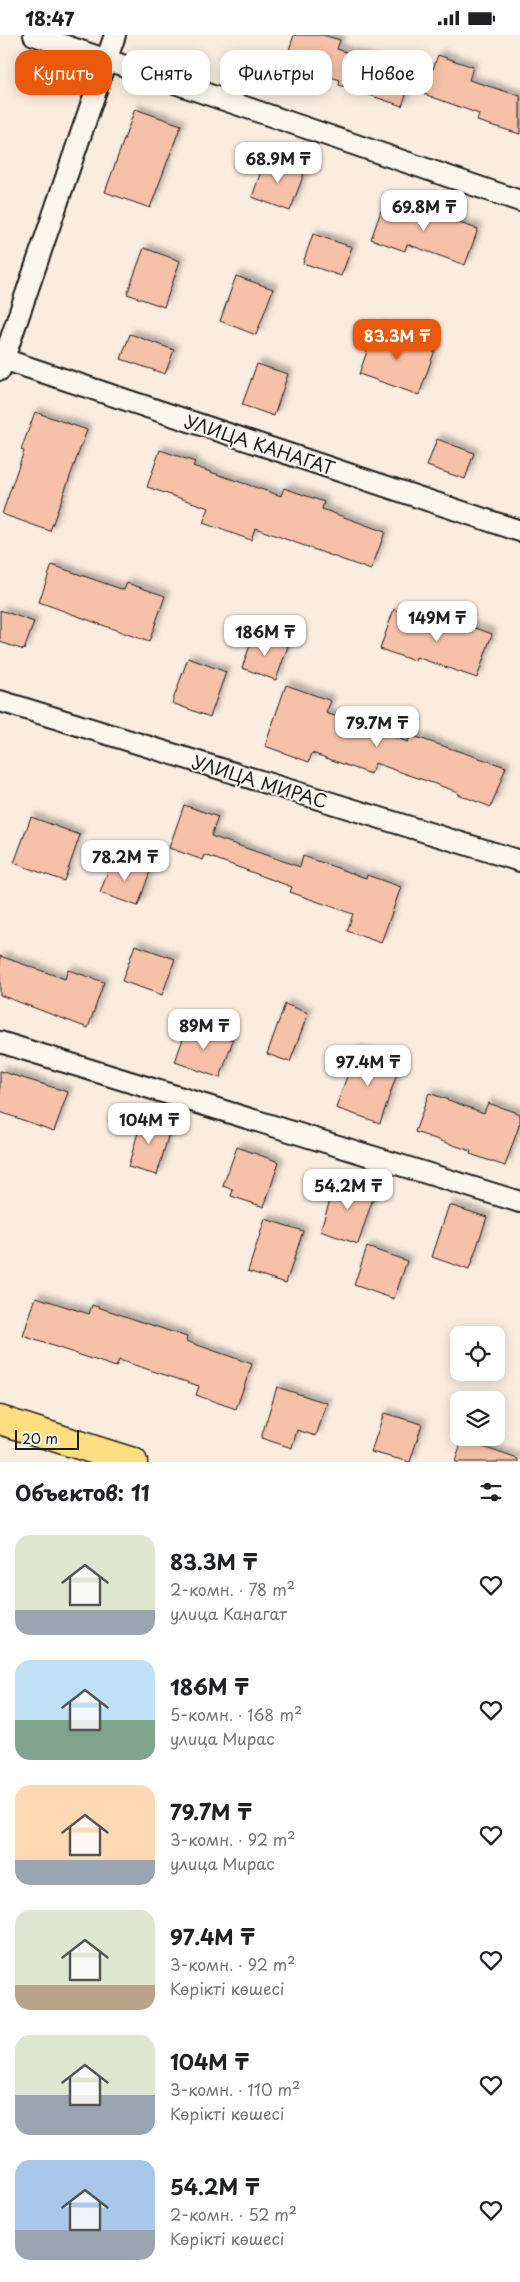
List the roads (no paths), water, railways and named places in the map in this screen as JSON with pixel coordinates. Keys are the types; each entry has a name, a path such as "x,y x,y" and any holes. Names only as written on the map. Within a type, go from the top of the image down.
{"main road":[{"path":"0,1420 133,1462"}],"street":[{"path":"34,35 80,50"},
{"path":"110,50 115,35"},
{"path":"112,61 520,201"},
{"path":"1,362 94,95"},
{"name":"УЛИЦА КАНАГАТ","path":"1,362 520,531"},
{"name":"УЛИЦА МИРАС","path":"0,701 520,861"},
{"path":"0,1042 520,1202"}]}
